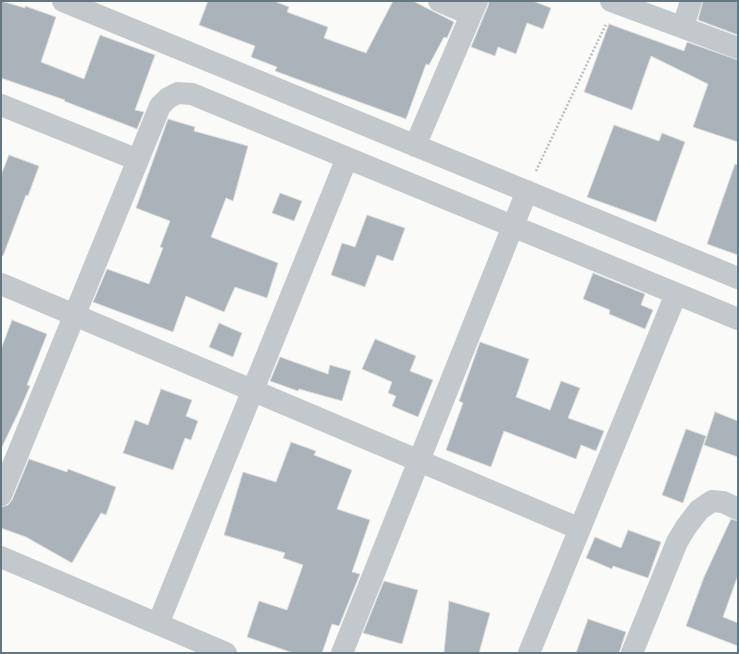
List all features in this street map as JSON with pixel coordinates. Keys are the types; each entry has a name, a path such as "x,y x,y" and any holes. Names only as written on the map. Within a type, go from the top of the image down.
{"street":[{"path":"63,1 738,278"},
{"path":"415,146 474,8 439,1"},
{"path":"683,27 691,1"},
{"path":"615,2 738,48"},
{"path":"1,495 160,106 168,98 178,93 192,94 738,319"},
{"path":"1,105 138,160"},
{"path":"158,624 347,158"},
{"path":"342,653 512,226 527,192"},
{"path":"1,284 580,529"},
{"path":"529,653 676,294"},
{"path":"632,653 677,542 686,527 699,510 712,501 723,502 738,509"},
{"path":"1,557 226,653"}],"path":[{"path":"527,192 615,2"}],"building":[{"path":"1,1 25,8 25,6 56,17 41,62 84,79 100,35 155,55 135,110 144,112 137,129 64,101 65,100 1,78"},
{"path":"208,1 274,1 289,7 287,12 328,27 324,38 366,53 393,1 413,1 454,22 447,38 444,37 429,65 426,64 406,119 275,71 277,67 251,57 255,46 199,25"},
{"path":"489,1 533,1 551,8 543,29 527,23 516,54 498,47 495,56 471,47"},
{"path":"703,1 738,1 738,35 698,20"},
{"path":"609,24 684,51 687,42 738,60 738,142 693,127 708,84 651,56 632,110 584,92"},
{"path":"168,119 195,127 194,131 248,146 233,201 226,198 211,237 278,263 267,298 235,287 224,312 186,296 173,332 93,302 107,269 149,284 163,248 160,247 170,221 136,208"},
{"path":"614,125 659,141 662,133 685,142 656,222 587,197"},
{"path":"9,155 39,166 28,196 26,195 3,256 1,255 1,175"},
{"path":"735,164 738,165 738,255 707,244"},
{"path":"280,193 302,201 294,221 272,213"},
{"path":"367,215 405,228 393,261 377,255 365,287 331,275 342,243 355,247"},
{"path":"593,273 645,294 641,305 653,310 645,329 609,314 610,310 583,299"},
{"path":"12,320 47,334 27,385 30,386 1,449 1,349"},
{"path":"219,323 242,333 233,357 209,347"},
{"path":"375,339 416,356 410,371 433,380 418,417 392,406 396,396 388,393 392,382 362,369"},
{"path":"480,342 529,359 516,397 550,410 561,381 580,388 568,418 604,431 596,451 581,445 576,459 504,431 491,467 446,450 463,403 459,401"},
{"path":"280,357 328,374 330,365 351,371 342,401 299,389 298,391 270,381"},
{"path":"161,389 192,400 186,416 198,421 191,440 185,438 173,470 123,453 135,420 148,425"},
{"path":"715,412 738,421 738,457 704,445"},
{"path":"686,429 706,436 683,503 662,495"},
{"path":"291,442 316,451 314,455 352,470 337,509 370,520 352,572 360,574 339,626 332,624 322,653 293,653 247,637 259,601 287,610 303,565 283,558 285,553 224,535 243,472 276,482"},
{"path":"29,459 67,472 68,469 116,487 106,515 101,513 72,563 26,537 1,528 1,507 8,505 12,500"},
{"path":"731,519 738,521 738,575 723,617 738,623 738,646 686,626 704,577"},
{"path":"628,530 661,542 648,578 613,566 612,569 586,558 595,537 621,548"},
{"path":"384,581 418,590 402,644 363,633"},
{"path":"449,601 490,613 479,653 444,653"},
{"path":"588,619 626,632 619,653 576,653"}]}
